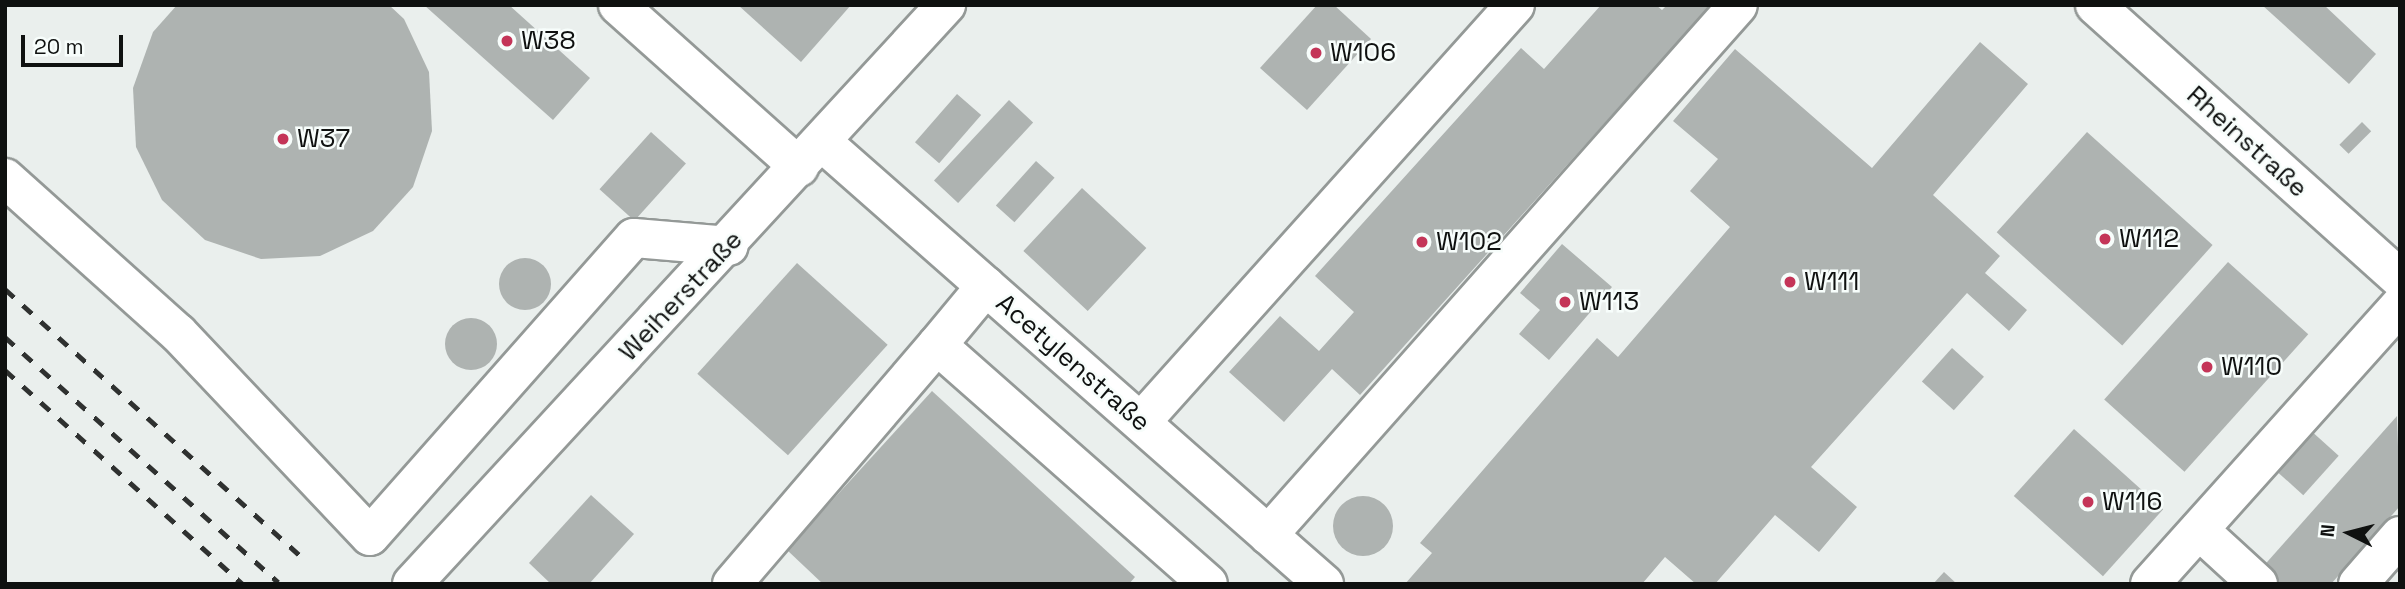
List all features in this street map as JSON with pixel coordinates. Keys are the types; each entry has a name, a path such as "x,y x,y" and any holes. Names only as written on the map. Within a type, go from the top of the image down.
{"street":[{"name":"Acetylenstraße","path":"618,5 985,286 1324,584"},
{"name":"Weiherstraße","path":"412,584 729,246 946,5"},
{"path":"1141,422 1515,5"},
{"path":"1268,535 1738,5"},
{"name":"Rheinstraße","path":"2095,5 2400,279"},
{"path":"5,178 177,333 370,536 635,238 729,246"},
{"path":"732,584 985,286"},
{"path":"2150,584 2400,305"},
{"path":"937,345 1208,584"},
{"path":"2199,530 2258,584"},
{"path":"2358,584 2400,536"}],"building":[{"name":"W37","path":"177,5 389,5 404,19 429,72 432,131 413,187 373,231 320,256 261,259 205,240 162,200 136,147 133,88 153,32"},
{"name":"W38","path":"424,5 509,5 590,78 553,120"},
{"path":"738,5 851,5 801,62"},
{"name":"W106","path":"1317,5 1334,5 1371,39 1307,110 1260,68"},
{"name":"W102","path":"1601,5 1656,5 1662,10 1667,5 1711,5 1360,395 1332,369 1284,422 1229,372 1280,316 1319,351 1354,312 1315,276 1521,48 1544,69"},
{"path":"2262,5 2324,5 2376,54 2349,84"},
{"name":"W111","path":"1980,42 2028,84 1933,195 2000,256 1985,273 2027,310 2009,331 1967,293 1811,467 1857,507 1819,552 1775,515 1715,584 1696,584 1665,557 1642,584 1405,584 1432,553 1420,543 1597,338 1618,357 1730,227 1690,191 1718,159 1673,121 1735,49 1872,168"},
{"path":"957,94 981,115 939,163 915,142"},
{"path":"1009,100 1033,123 958,203 934,180"},
{"path":"2362,122 2371,131 2349,154 2339,145"},
{"path":"651,132 686,163 634,221 599,189"},
{"name":"W112","path":"2087,132 2213,245 2122,345 1997,232"},
{"path":"1036,161 1055,178 1014,222 996,206"},
{"path":"1082,188 1146,248 1088,311 1023,251"},
{"name":"W113","path":"1562,244 1612,287 1549,360 1519,334 1540,310 1520,293"},
{"path":"525,258 535,260 543,266 549,274 549,294 543,302 535,308 525,310 515,308 507,302 501,294 499,284 501,274 507,266 515,260"},
{"name":"W110","path":"2228,262 2308,334 2184,472 2104,399"},
{"path":"797,263 888,345 788,455 697,374"},
{"path":"471,318 481,320 489,326 495,334 495,354 489,362 481,368 471,370 461,368 453,362 447,354 445,344 447,334 453,326 461,320"},
{"path":"1952,348 1984,377 1954,410 1922,381"},
{"path":"932,391 1135,577 1129,584 823,584 787,550"},
{"path":"2397,416 2400,506 2331,584 2276,584 2260,570"},
{"name":"W116","path":"2074,429 2163,509 2103,576 2014,496"},
{"path":"2309,429 2339,456 2303,495 2274,468"},
{"path":"591,495 634,534 589,584 551,584 529,563"},
{"path":"1363,496 1380,501 1388,509 1393,526 1388,543 1380,551 1363,556 1346,551 1338,543 1333,526 1338,509 1346,501"},
{"path":"1944,572 1957,584 1933,584"}],"railway":[{"path":"5,289 306,561"},
{"path":"5,337 278,582"},
{"path":"5,370 243,584"}],"place":[{"name":"W38","path":"507,41"},
{"name":"W106","path":"1316,53"},
{"name":"W37","path":"283,139"},
{"name":"W112","path":"2105,239"},
{"name":"W102","path":"1422,242"},
{"name":"W111","path":"1790,282"},
{"name":"W113","path":"1565,302"},
{"name":"W110","path":"2207,367"},
{"name":"W116","path":"2088,502"}]}
